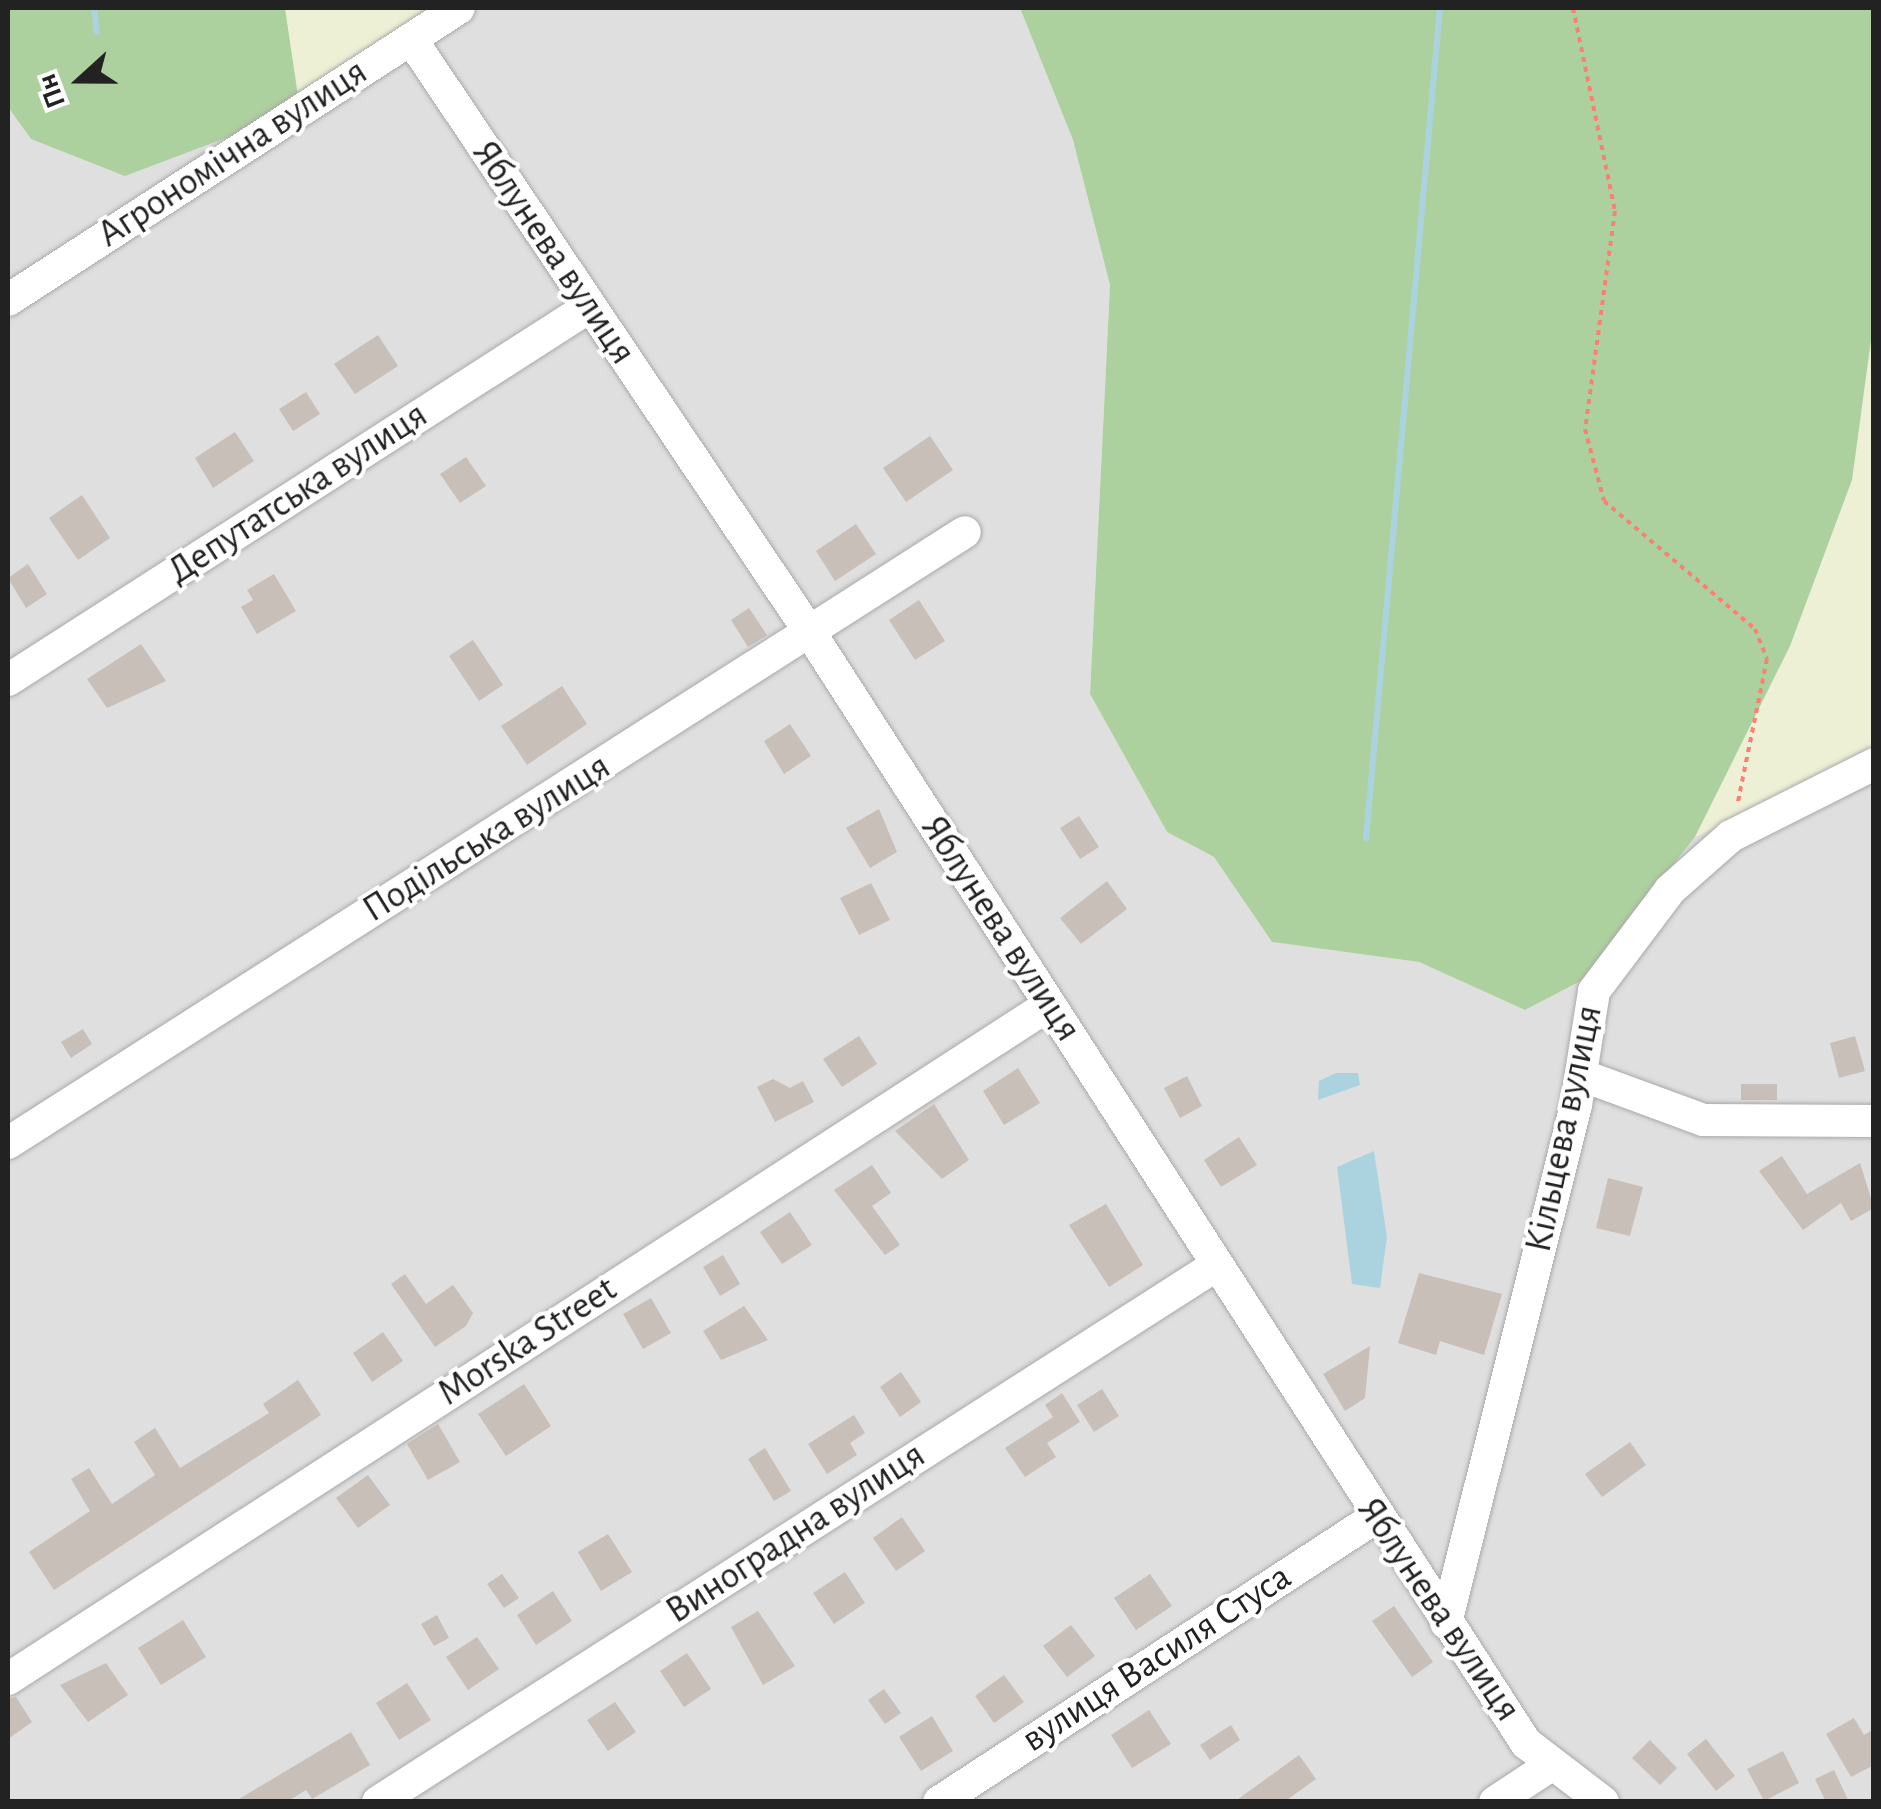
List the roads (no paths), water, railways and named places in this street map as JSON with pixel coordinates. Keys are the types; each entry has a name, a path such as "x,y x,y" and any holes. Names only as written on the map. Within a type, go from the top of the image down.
{"street":[{"name":"Агрономічна вулиця","path":"8,300 459,8"},
{"name":"Яблунева вулиця","path":"411,39 811,634 1446,1623 1548,1767 1604,1802"},
{"name":"Депутатська вулиця","path":"8,680 589,308"},
{"name":"Подільська вулиця","path":"8,1144 965,532"},
{"name":"Кільцева вулиця","path":"1446,1623 1580,1075 1594,991 1670,890 1731,836 1874,764"},
{"name":"Morska Street","path":"8,1679 1049,1006"},
{"path":"1580,1075 1703,1120 1874,1121"},
{"name":"Виноградна вулиця","path":"378,1802 1214,1266"},
{"name":"вулиця Василя Стуса","path":"939,1802 1376,1518"},
{"path":"1495,1802 1548,1767"}],"water":[{"path":"1336,1073 1358,1073 1360,1085 1318,1100 1319,1081"},
{"path":"1374,1151 1387,1237 1380,1288 1352,1284 1337,1167"}],"waterway":[{"path":"94,8 97,32"},
{"path":"1366,838 1440,8"}]}
